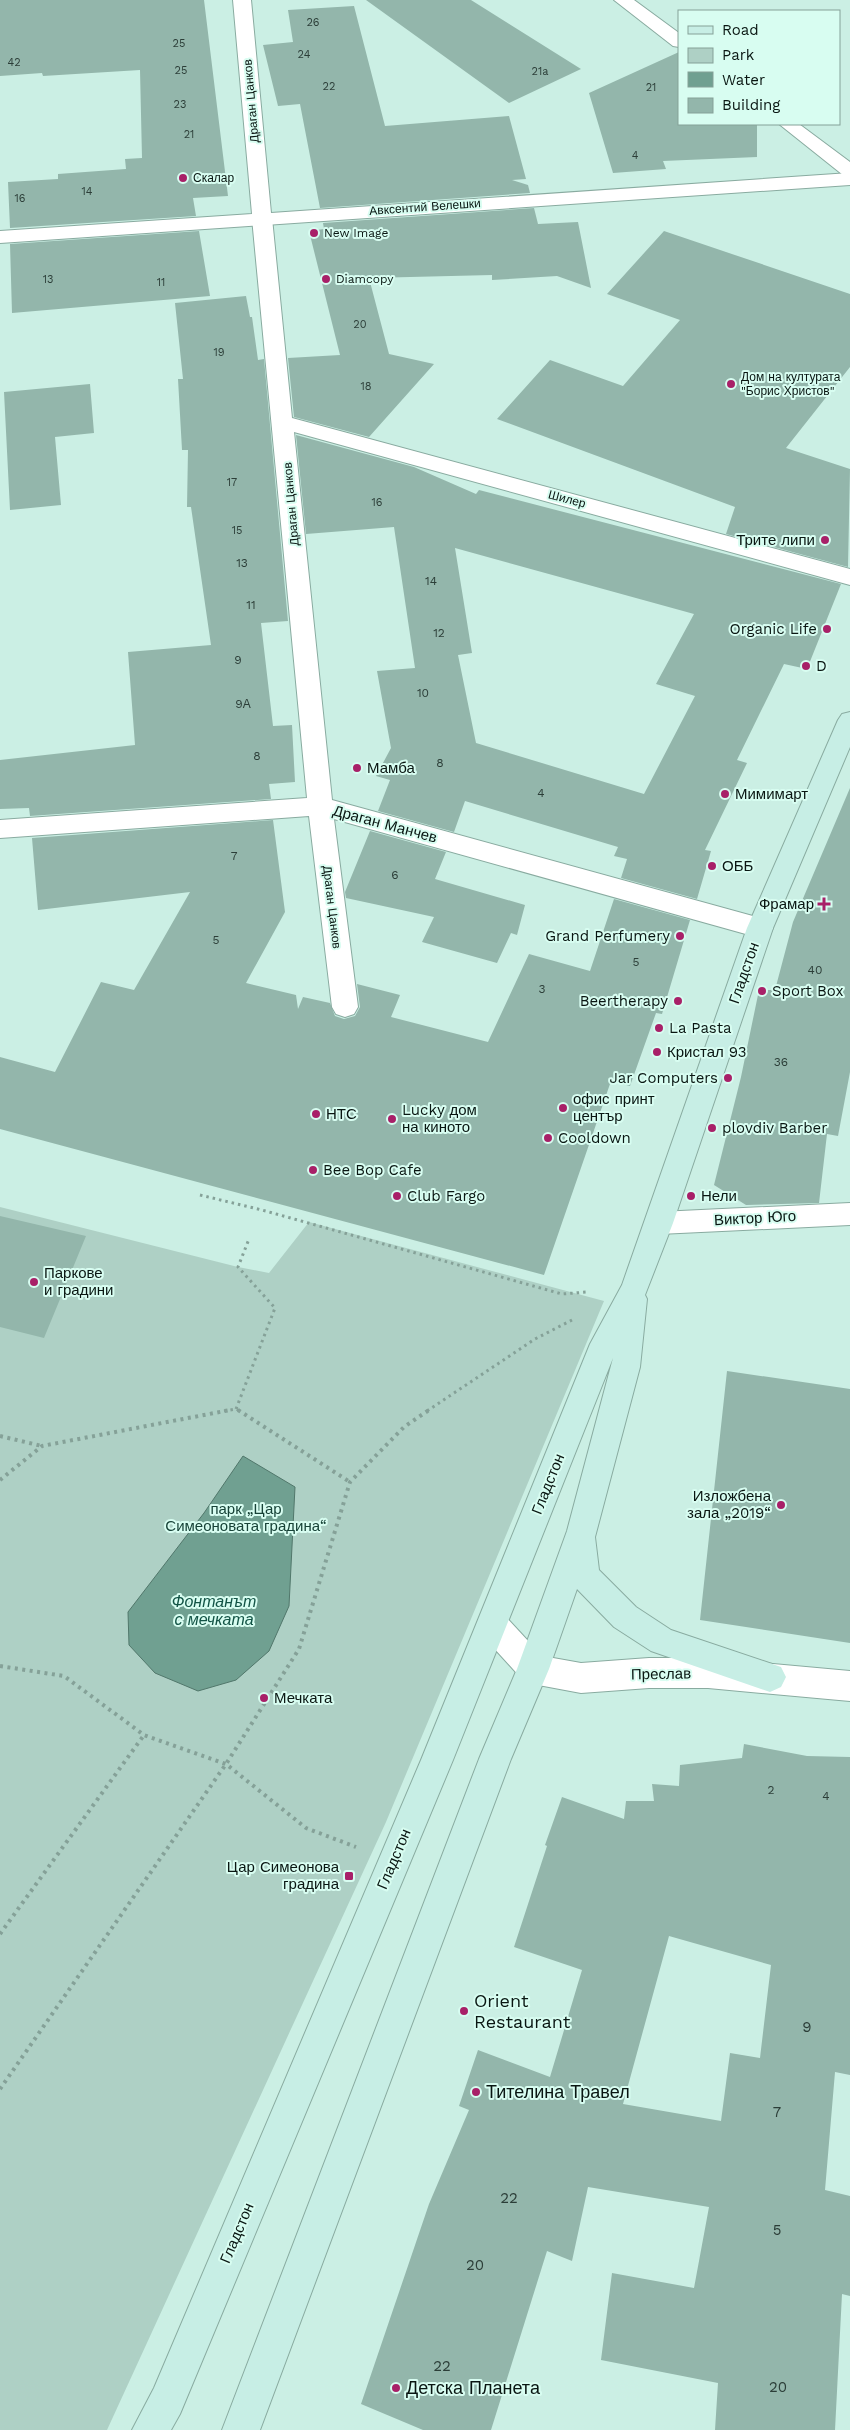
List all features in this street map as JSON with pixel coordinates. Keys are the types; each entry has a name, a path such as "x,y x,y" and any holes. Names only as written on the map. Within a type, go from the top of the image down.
{"main road":[{"name":"Гладстон","path":"151,2430 167,2401 493,1624 604,1344 635,1288 760,928 850,720"},
{"name":"Гладстон","path":"240,2430 494,1759 533,1669 582,1531 626,1367 635,1288"},
{"path":"582,1531 584,1575 625,1616 662,1641 770,1677"}],"street":[{"name":"Драган Цанков","path":"242,0 320,806 345,1007"},
{"path":"623,0 678,41"},
{"path":"789,125 850,171"},
{"name":"Авксентий Велешки","path":"0,237 850,179"},
{"name":"Шилер","path":"284,422 850,577"},
{"name":"Драган Манчев","path":"0,829 320,806 760,928"},
{"name":"Виктор Юго","path":"659,1223 850,1214"},
{"path":"493,1624 533,1669"},
{"name":"Преслав","path":"533,1669 580,1678 650,1673 708,1673 770,1677 850,1686"}],"path":[{"path":"200,1194 562,1294 635,1288"},
{"path":"236,1409 275,1308 238,1267 249,1238"},
{"path":"0,2089 226,1764 299,1649 350,1482 404,1427 535,1340"},
{"path":"0,1436 42,1446 236,1409 350,1482"},
{"path":"0,1480 42,1446"},
{"path":"0,1666 64,1676 144,1735 226,1764 306,1828 394,1861"},
{"path":"0,1934 144,1735"}],"green space":[{"name":"парк „Цар Симеоновата градина“","path":"0,1207 238,1267 269,1273 309,1222 604,1301 386,1822 107,2430 0,2430"}],"water":[{"name":"Фонтанът с мечката","path":"243,1456 295,1487 289,1606 269,1651 236,1680 198,1691 155,1673 129,1645 128,1612 204,1513"}],"building":[{"path":"0,0 204,0 228,196 193,198 196,216 10,228 8,182 58,179 58,174 126,169 125,159 142,158 140,70 43,76 42,73 0,76"},
{"path":"366,0 471,0 581,69 509,103"},
{"path":"354,6 385,126 509,116 526,179 512,180 528,185 530,193 320,208 300,104 278,106 263,45 293,42 288,10"},
{"path":"678,52 678,125 757,125 757,157 663,161 666,169 613,173 589,93"},
{"path":"534,208 538,224 578,222 591,288 557,276 492,280 492,275 369,278 389,354 434,364 369,437 294,417 288,358 340,355 309,231 324,229 323,223"},
{"path":"199,231 210,296 12,313 10,244"},
{"name":"Дом на културата \"Борис Христов\"","path":"664,231 850,294 850,367 786,448 850,469 848,567 726,534 735,507 497,419 550,360 623,386 680,320 607,294"},
{"path":"246,296 250,317 252,317 258,360 264,359 288,621 261,623 273,726 292,725 295,782 269,784 271,799 30,816 29,808 0,809 0,760 135,745 128,652 211,645 191,507 187,507 188,450 182,450 178,379 183,379 175,303"},
{"path":"90,384 94,433 55,437 61,505 10,510 4,392"},
{"path":"296,435 414,467 476,494 479,490 841,584 807,669 784,664 737,760 747,763 705,850 711,851 697,899 621,878 627,859 614,856 618,847 465,801 454,832 378,811 390,780 376,776 391,748 377,671 415,668 394,527 306,534","holes":["455,548 694,614 656,684 695,696 644,794 476,743 458,655 472,653"]},
{"path":"850,788 850,1072 838,1136 827,1134 819,1203 746,1205 714,1185 741,1077 759,990 775,990 793,922"},
{"name":"НТС","path":"273,820 285,912 246,983 296,995 298,1009 303,997 330,1003 335,1016 344,1019 355,1016 360,1007 357,984 400,995 391,1017 488,1042 529,954 590,971 614,899 690,920 662,1014 656,1013 630,1086 611,1081 544,1275 0,1129 0,1057 55,1072 101,982 134,990 190,892 38,910 32,838"},
{"path":"370,831 446,852 435,879 525,905 517,935 511,933 497,963 422,942 434,917 346,898 345,892"},
{"name":"Паркове и градини","path":"0,1216 86,1236 44,1338 0,1327"},
{"name":"Изложбена зала „2019“","path":"727,1371 850,1389 850,1643 700,1620"},
{"path":"744,1744 807,1756 850,1757 850,2075 835,2072 825,2190 850,2196 850,2296 842,2294 835,2430 715,2430 718,2383 601,2360 612,2273 694,2288 709,2207 588,2187 572,2261 547,2251 491,2430 423,2430 361,2404 429,2204 469,2110 459,2106 478,2050 550,2077 582,1970 514,1947 547,1846 545,1845 562,1797 624,1819 626,1801 654,1801 652,1784 679,1786 680,1765 742,1758","holes":["669,1936 771,1965 760,2058 730,2053 721,2121 623,2104"]}],"place":[{"name":"Скалар","path":"183,178"},
{"name":"New Image","path":"314,233"},
{"name":"Diamcopy","path":"326,279"},
{"name":"Дом на културата \"Борис Христов\"","path":"731,384"},
{"name":"Трите липи","path":"825,540"},
{"name":"Organic Life","path":"827,629"},
{"name":"D","path":"806,666"},
{"name":"Мамба","path":"357,768"},
{"name":"Мимимарт","path":"725,794"},
{"name":"ОББ","path":"712,866"},
{"name":"Фрамар","path":"824,904"},
{"name":"Grand Perfumery","path":"680,936"},
{"name":"Sport Box","path":"762,991"},
{"name":"Beertherapy","path":"678,1001"},
{"name":"La Pasta","path":"659,1028"},
{"name":"Кристал 93","path":"657,1052"},
{"name":"Jar Computers","path":"728,1078"},
{"name":"офис принт център","path":"563,1108"},
{"name":"НТС","path":"316,1114"},
{"name":"Lucky дом на киното","path":"392,1119"},
{"name":"plovdiv Barber","path":"712,1128"},
{"name":"Cooldown","path":"548,1138"},
{"name":"Bee Bop Cafe","path":"313,1170"},
{"name":"Club Fargo","path":"397,1196"},
{"name":"Нели","path":"691,1196"},
{"name":"Паркове и градини","path":"34,1282"},
{"name":"Изложбена зала „2019“","path":"781,1505"},
{"name":"Мечката","path":"264,1698"},
{"name":"Цар Симеонова градина","path":"349,1876"},
{"name":"Orient Restaurant","path":"464,2011"},
{"name":"Тителина Травел","path":"476,2092"},
{"name":"Детска Планета","path":"396,2388"}]}
